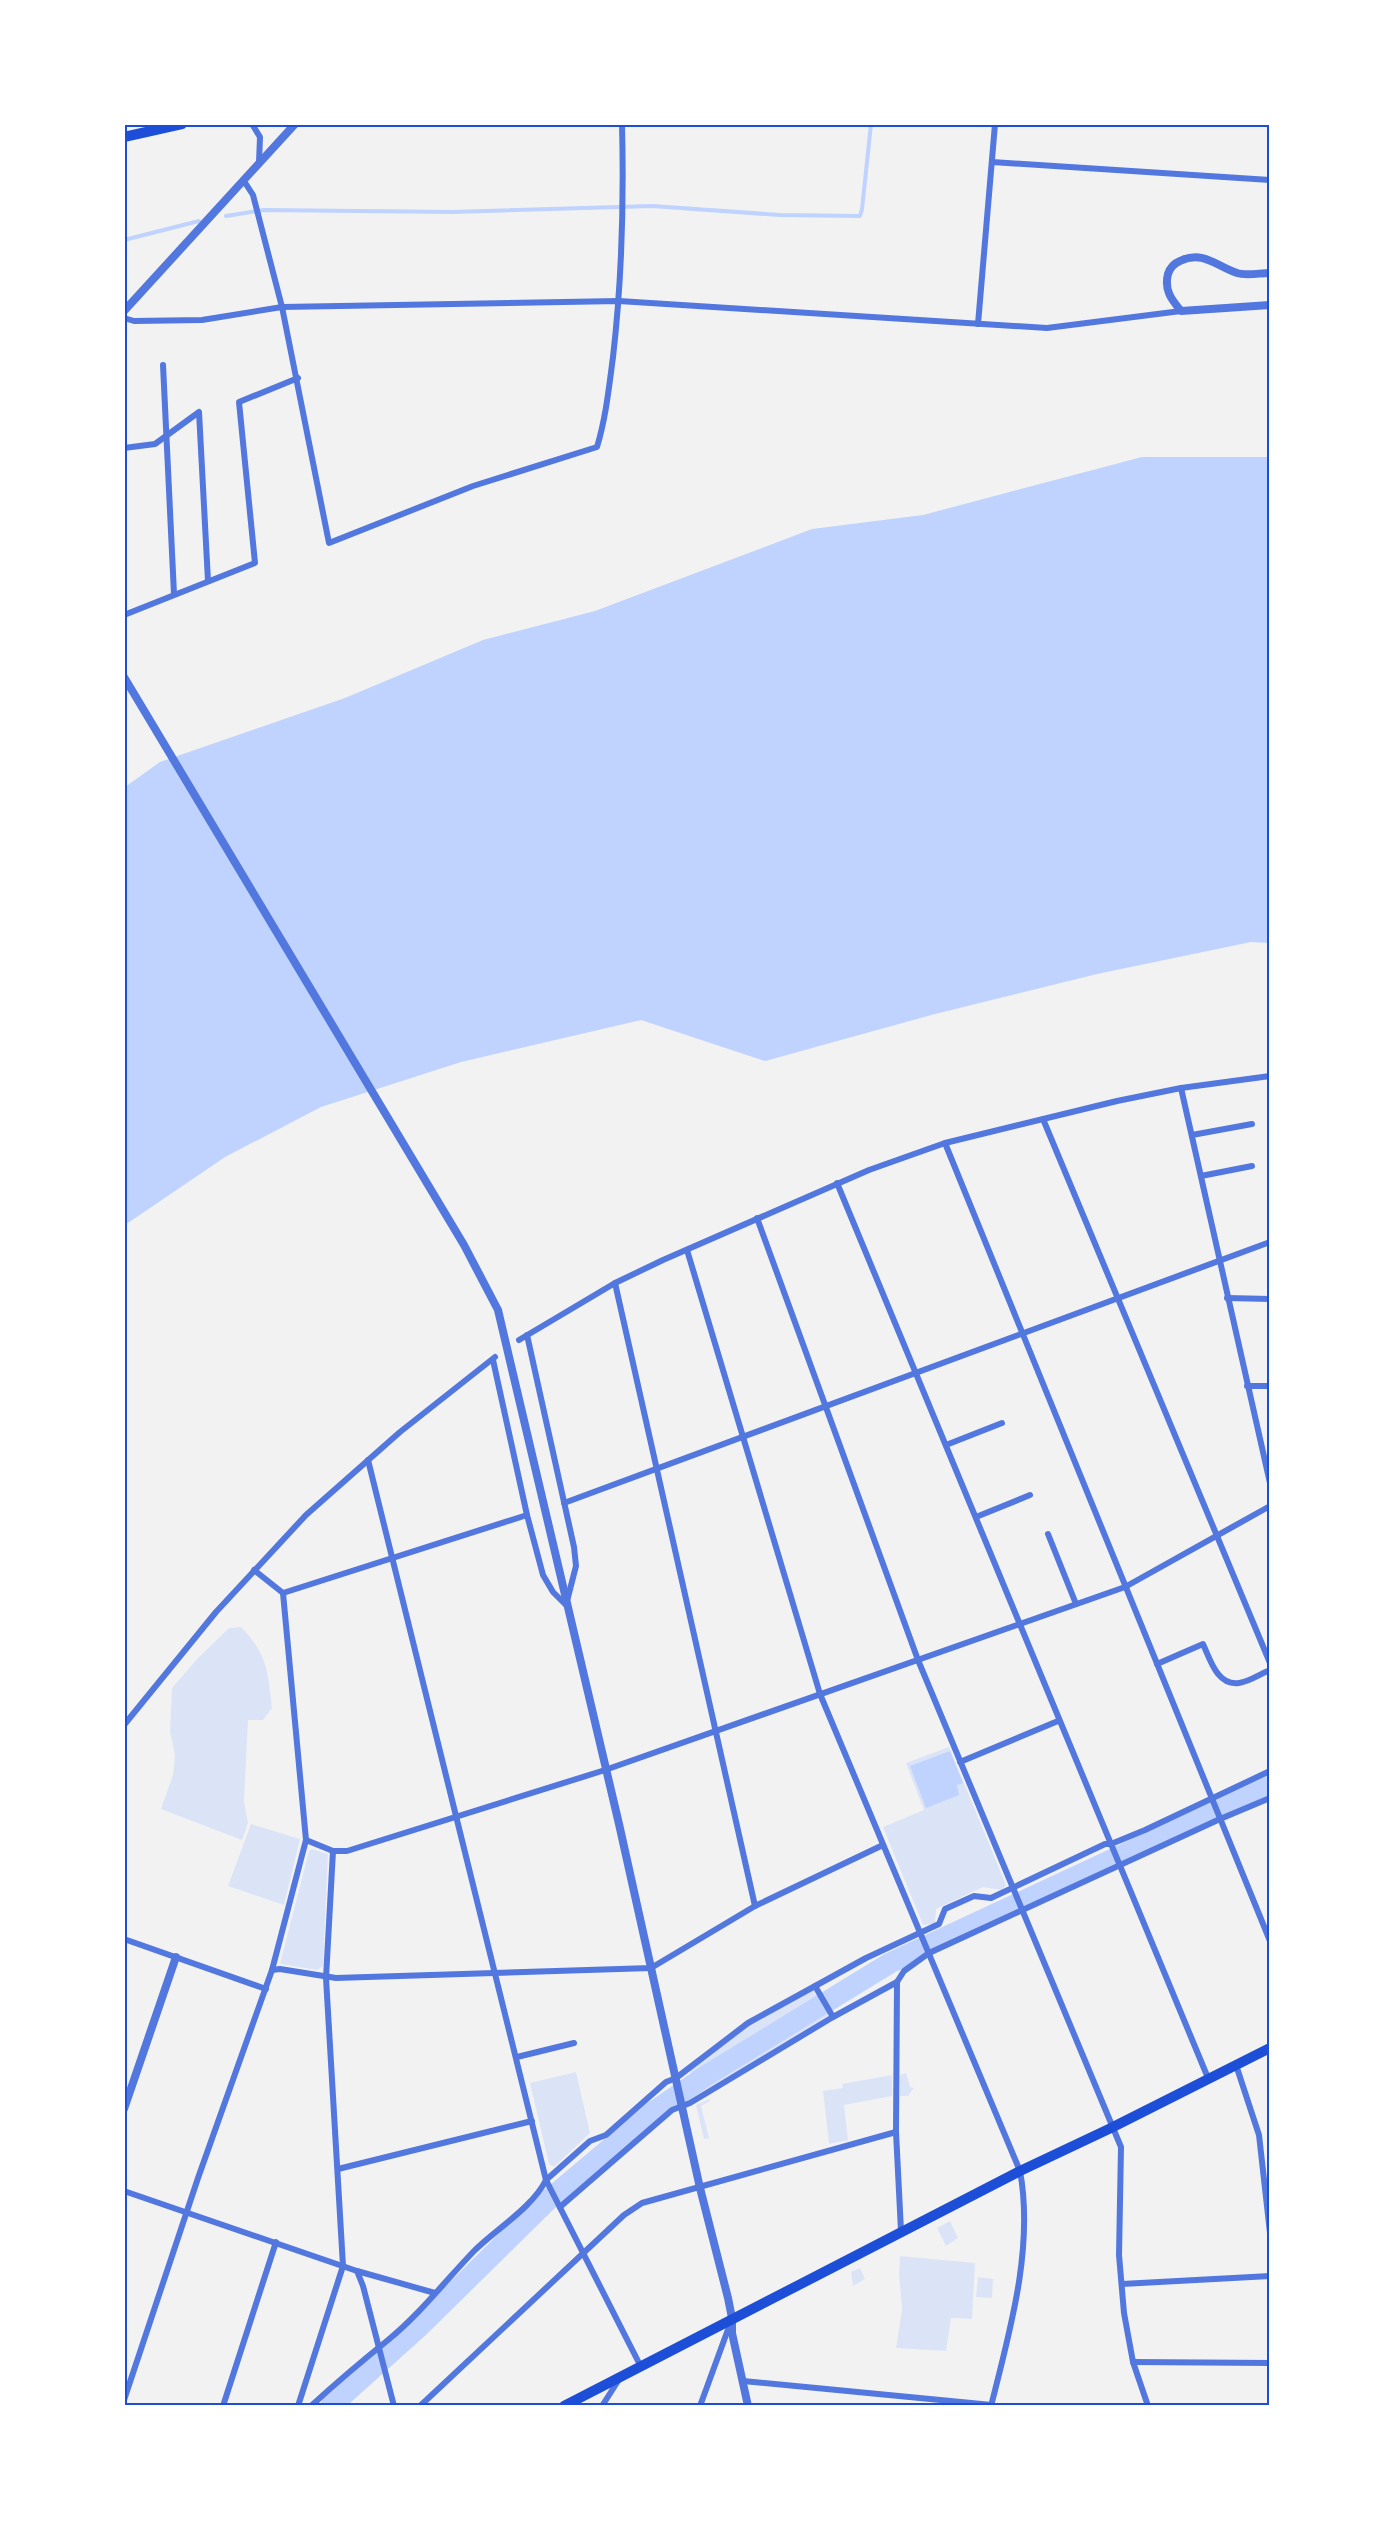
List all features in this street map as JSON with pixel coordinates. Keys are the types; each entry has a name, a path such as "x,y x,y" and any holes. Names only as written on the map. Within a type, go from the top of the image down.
{"main road":[{"path":"124,137 182,124"},
{"path":"564,2406 901,2231 1269,2048"}],"street":[{"path":"252,124 260,137 259,163"},
{"path":"124,311 296,124"},
{"path":"244,181 254,195 282,307 329,543 473,486 597,447 605,415 620,301 624,211 622,124"},
{"path":"978,324 995,124"},
{"path":"992,162 1269,180"},
{"path":"1181,311 1168,296 1166,282 1169,270 1177,262 1190,256 1204,256 1238,274 1269,273"},
{"path":"124,318 134,321 202,320 282,307 620,301 1047,328 1181,311 1269,305"},
{"path":"163,365 174,594"},
{"path":"124,615 255,563 239,402 297,378"},
{"path":"124,448 155,444 199,412 208,581"},
{"path":"124,677 464,1245 494,1299 511,1360 700,2188 732,2318 732,2333 748,2406"},
{"path":"519,1340 615,1283 837,1184 945,1143 1181,1088 1269,1076"},
{"path":"1181,1088 1269,1483"},
{"path":"1043,1119 1269,1663"},
{"path":"1192,1135 1252,1124"},
{"path":"945,1143 1269,1941"},
{"path":"1201,1176 1252,1166"},
{"path":"837,1184 1208,2078"},
{"path":"757,1218 918,1659 1011,1888 1121,2147 1119,2255 1122,2284 1133,2362 1148,2406"},
{"path":"564,1503 1269,1242"},
{"path":"687,1250 820,1694 1020,2171 1024,2196 1020,2271 1012,2324 992,2405 743,2381"},
{"path":"615,1283 755,1906"},
{"path":"1227,1298 1269,1299"},
{"path":"527,1335 576,1566 566,1605"},
{"path":"124,1725 176,1660 254,1570 306,1515 433,1405 494,1358 527,1515 543,1575 553,1592 566,1605"},
{"path":"1247,1386 1269,1386"},
{"path":"946,1445 1002,1423"},
{"path":"368,1461 546,2180 640,2365"},
{"path":"976,1517 1030,1495"},
{"path":"306,1840 333,1851 347,1851 605,1770 1125,1587 1269,1506"},
{"path":"283,1593 527,1515"},
{"path":"1048,1534 1076,1604"},
{"path":"124,2400 187,2211 266,1989 306,1840 283,1593 254,1570"},
{"path":"1157,1664 1203,1644 1214,1671 1231,1682 1238,1683 1269,1670"},
{"path":"960,1762 1058,1721"},
{"path":"310,2406 380,2348 475,2250 543,2187 546,2180 590,2141 606,2135 666,2082 676,2078 748,2023 866,1958 939,1924 945,1909 974,1896 991,1898 1269,1771"},
{"path":"560,2207 672,2110 897,1982 904,1971 929,1953 1269,1798"},
{"path":"272,1970 280,1969 327,1978 651,1968 755,1906 883,1845"},
{"path":"298,2406 343,2266 327,1978 333,1851"},
{"path":"124,1939 266,1989"},
{"path":"124,2109 176,1957"},
{"path":"897,1982 896,2132 901,2231"},
{"path":"815,1986 833,2017"},
{"path":"517,2057 574,2043"},
{"path":"1236,2065 1259,2135 1269,2233"},
{"path":"338,2169 532,2121"},
{"path":"420,2406 624,2215 642,2203 896,2132"},
{"path":"124,2191 357,2271 435,2293"},
{"path":"223,2406 276,2242"},
{"path":"357,2271 380,2348 394,2406"},
{"path":"1122,2284 1269,2276 1269,2282"},
{"path":"700,2406 732,2318"},
{"path":"1133,2362 1269,2363"},
{"path":"602,2406 620,2377"}],"shaded area":[{"path":"241,1627 257,1646 262,1656 268,1675 272,1708 263,1720 248,1720 244,1801 248,1823 242,1840 161,1809 173,1775 175,1755 170,1732 172,1688 198,1658 229,1628"},
{"path":"949,1747 1006,1885 1002,1890 983,1887 936,1909 935,1924 923,1925 883,1827 924,1810 906,1763"},
{"path":"251,1824 300,1839 284,1905 228,1886"},
{"path":"312,1849 328,1854 323,1966 317,1970 280,1964 309,1851"},
{"path":"813,1990 829,2017 695,2096 690,2071 749,2024"},
{"path":"576,2072 590,2133 554,2167 549,2164 530,2083"},
{"path":"906,2073 910,2087 914,2088 908,2096 900,2096 900,2075"},
{"path":"892,2075 892,2096 844,2105 848,2140 829,2144 823,2091 843,2088 842,2084"},
{"path":"709,2099 710,2101 701,2106 709,2138 704,2139 696,2105"},
{"path":"950,2221 958,2238 946,2246 937,2228"},
{"path":"900,2256 975,2263 972,2319 951,2318 946,2351 896,2348 902,2310"},
{"path":"860,2268 865,2279 853,2286 851,2272"},
{"path":"978,2277 993,2279 992,2298 976,2297"}],"water":[{"path":"1142,457 1269,457 1269,943 1251,942 1097,974 935,1014 765,1061 641,1020 461,1062 321,1107 225,1157 125,1225 125,787 160,762 345,698 483,640 595,611 812,529 923,515"},
{"path":"950,1751 963,1783 957,1785 959,1795 926,1808 910,1766"}],"waterway":[{"path":"226,216 264,210 453,212 652,206 780,215 860,216 871,124"},
{"path":"124,240 199,221"},
{"path":"331,2406 418,2328 546,2202 653,2112 707,2075 890,1963 1270,1786"}]}
